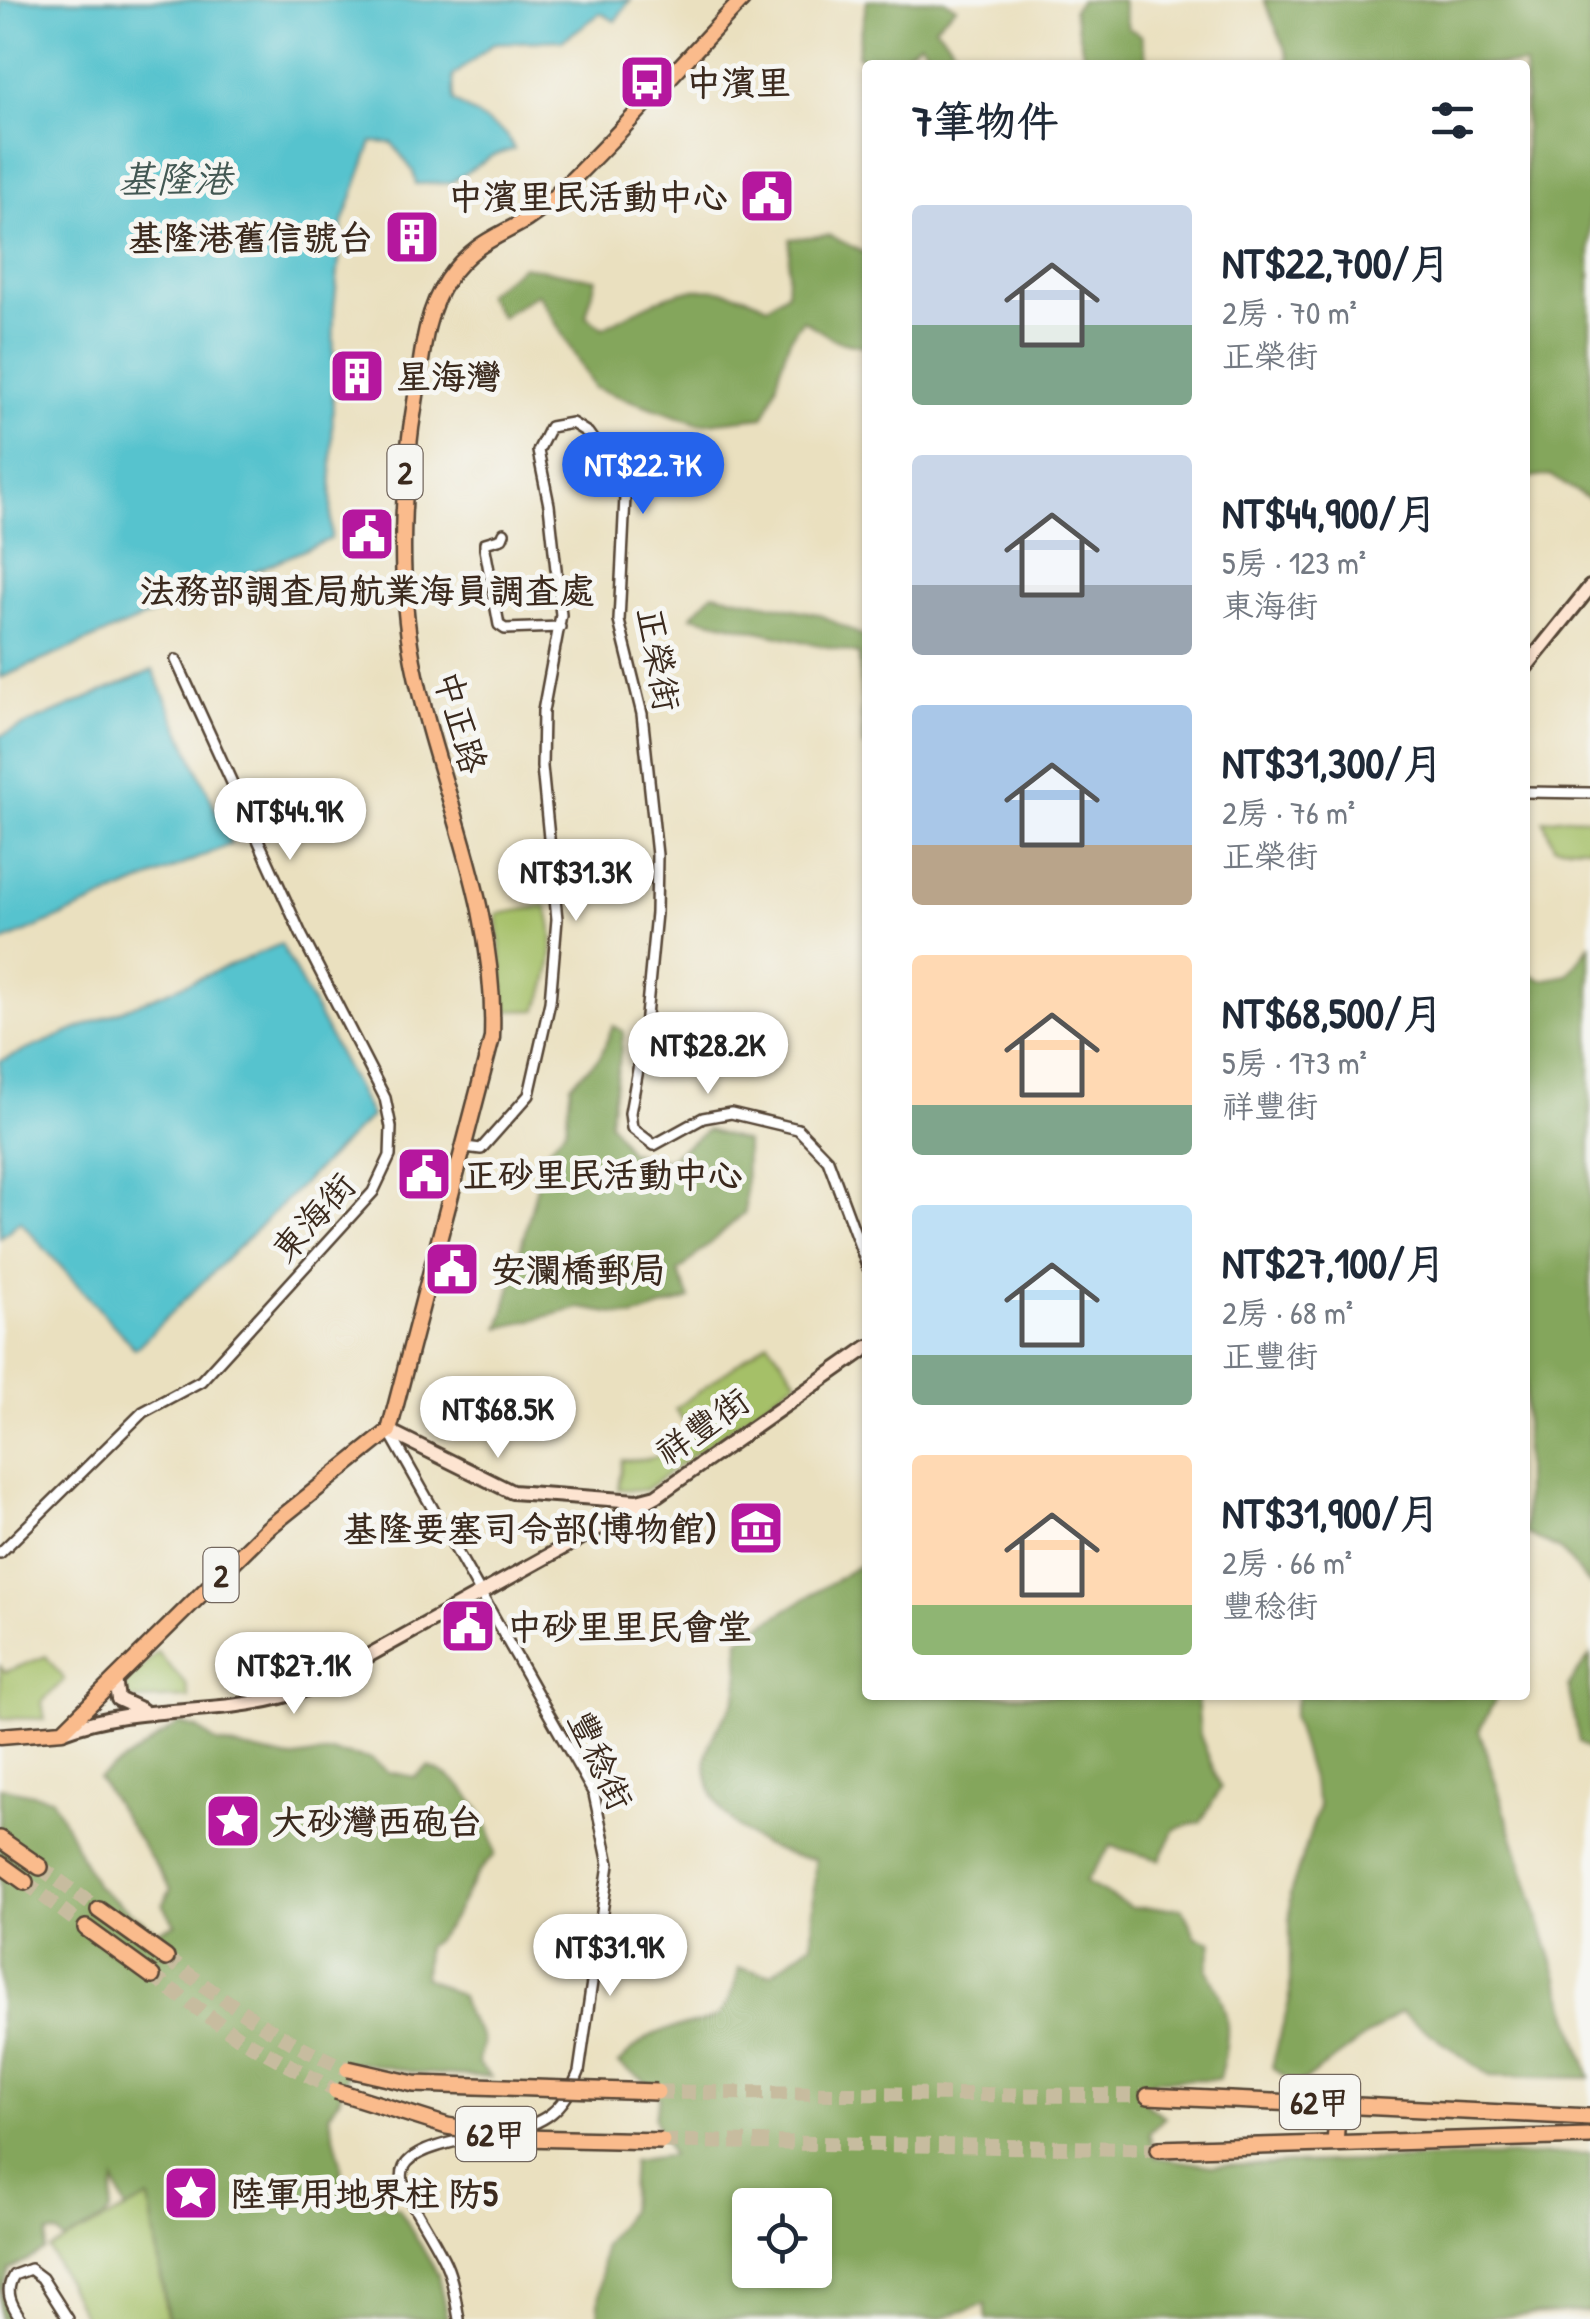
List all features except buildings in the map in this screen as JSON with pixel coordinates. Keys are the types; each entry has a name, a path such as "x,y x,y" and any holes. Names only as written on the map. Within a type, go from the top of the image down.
{"highway":[{"path":"0,1840 40,1868"},
{"path":"0,1864 25,1882"},
{"path":"99,1910 166,1958"},
{"path":"86,1928 152,1976"},
{"name":"62甲","path":"348,2069 414,2084 658,2092"},
{"name":"62甲","path":"336,2091 447,2126 521,2138 662,2141"},
{"name":"62甲","path":"1148,2096 1590,2116"},
{"path":"1335,2143 1338,2104"},
{"name":"62甲","path":"1159,2149 1590,2136"}],"main road":[{"name":"中正路","path":"389,1431 492,1038 492,981 472,860 422,697 408,616 405,464 429,320 441,290 470,253 545,205 742,0"},
{"name":"2","path":"64,1730 275,1522 389,1431"},
{"path":"0,1736 64,1730"}],"street":[{"name":"正榮街","path":"465,1147 480,1149 529,1095 550,1002 557,919 542,767 543,712 560,627 549,505 538,451 550,427 572,423 588,433 611,464 625,497 620,621 642,714 656,855 656,912 644,1037 630,1113 632,1128 654,1145 703,1118 731,1113 798,1130 828,1160 862,1252"},
{"path":"504,533 502,538 485,543 499,625 505,629 560,627"},
{"path":"1530,662 1590,587"},
{"name":"東海街","path":"0,1553 144,1412 201,1381 373,1192 390,1156 392,1127 378,1080 301,934 176,660"},
{"path":"1530,792 1590,793"},
{"name":"祥豐街","path":"389,1431 512,1492 604,1502 656,1496 862,1351"},
{"name":"豐稔街","path":"389,1431 483,1591 594,1794 609,1864 579,2072 563,2105 529,2127 430,2146 406,2162 401,2174 406,2200 448,2268 459,2319"},
{"path":"64,1730 118,1714 271,1703 327,1679 656,1496"},
{"path":"604,1502 611,1509 606,1526"},
{"path":"115,1679 118,1699 150,1712"},
{"path":"21,2319 10,2302 9,2285 14,2275 30,2269 42,2278 68,2319"}],"green space":[{"path":"867,0 944,0 956,7 935,26 964,60 935,60 920,42 894,60 864,60 857,55"},
{"path":"1081,0 1122,0 1128,28 1141,35 1147,60 1085,60 1073,9"},
{"path":"1264,0 1590,0 1590,500 1550,475 1530,478 1530,60 1287,60"},
{"path":"829,235 862,252 862,346 835,340 803,320 784,355 763,417 699,424 594,388 538,293 501,317 485,294 523,266 596,279 586,316 603,328 664,298 701,289 721,290 768,306 787,292 790,239"},
{"path":"713,593 818,614 862,636 862,723 859,654 691,616"},
{"path":"1590,818 1590,847 1554,846 1543,820"},
{"path":"546,906 553,945 542,998 537,1010 506,1011 497,914"},
{"path":"1590,945 1590,1585 1562,1551 1530,1535 1530,974 1542,980 1568,975"},
{"path":"613,1026 624,1032 609,1121 629,1152 667,1160 707,1130 746,1142 745,1212 678,1272 690,1299 633,1317 580,1308 500,1328 546,1151 566,1128 571,1084 600,1057"},
{"path":"768,1341 797,1380 645,1490 618,1489 622,1460 644,1460 668,1450 688,1427 675,1409"},
{"path":"862,1564 862,1700 1197,1700 1200,1735 1221,1788 1201,1822 1175,1829 1160,1860 1111,1846 1085,1882 1132,1908 1182,1908 1196,1937 1212,1942 1207,1970 1221,1998 1227,2023 1219,2079 1154,2080 1143,2091 1148,2105 1165,2117 1149,2133 1155,2157 1213,2166 1590,2153 1590,2311 1465,2319 987,2319 985,2304 940,2319 598,2319 603,2245 629,2211 632,2161 671,2155 654,2118 660,2098 645,2081 618,2064 650,2036 720,2014 727,2005 739,1968 771,1974 812,1943 815,1859 775,1850 755,1840 722,1811 712,1792 707,1772 708,1750 737,1694 739,1639"},
{"path":"157,1652 186,1684 189,1698 133,1700 126,1695 125,1684"},
{"path":"1590,1655 1590,1751 1579,1742 1568,1686"},
{"path":"46,1656 64,1680 42,1702 45,1719 0,1718 0,1666 5,1672"},
{"path":"1296,1700 1495,1700 1479,1730 1590,2078 1490,2076 1400,2012 1297,2086 1272,2067 1290,1998 1290,1894 1319,1806 1293,1717"},
{"path":"179,1724 198,1729 217,1743 290,1759 332,1752 371,1759 389,1772 415,1777 428,1767 464,1790 488,1828 495,1855 475,1878 448,1925 426,1947 424,1977 461,1996 482,2040 478,2064 491,2077 419,2073 358,2062 350,2066 329,2115 341,2163 342,2197 399,2208 438,2275 447,2319 168,2319 149,2198 126,2210 115,2182 110,2212 104,2219 64,2241 58,2234 48,2234 44,2251 9,2270 1,2293 14,2319 0,2319 0,1787 52,1798 96,1886 156,1931 175,1924 163,1904 171,1889 98,1778"},
{"path":"149,2198 167,2319 85,2319 49,2249"}],"water":[{"name":"基隆港","path":"0,0 630,0 615,21 601,13 563,40 494,43 453,76 454,101 507,135 514,149 492,156 450,183 416,184 413,171 392,143 372,142 343,223 334,309 331,539 0,678"},
{"path":"153,670 231,844 0,943 0,736"},
{"path":"281,944 371,1116 135,1349 20,1221 0,1238 0,1061"}],"tunnel":[{"path":"40,1867 99,1910"},
{"path":"25,1882 86,1928"},
{"path":"166,1958 276,2033 348,2069"},
{"path":"152,1976 238,2037 336,2091"},
{"path":"657,2092 1148,2096"},
{"path":"662,2141 1159,2149"}],"place":[{"name":"中濱里","path":"647,82"},
{"name":"中濱里民活動中心","path":"767,196"},
{"name":"基隆港舊信號台","path":"412,237"},
{"name":"星海灣","path":"357,376"},
{"name":"法務部調查局航業海員調查處","path":"367,534"},
{"name":"正砂里民活動中心","path":"424,1174"},
{"name":"安瀾橋郵局","path":"452,1269"},
{"name":"基隆要塞司令部(博物館)","path":"756,1528"},
{"name":"中砂里里民會堂","path":"468,1626"},
{"name":"大砂灣西砲台","path":"233,1821"},
{"name":"陸軍用地界柱 防5","path":"191,2193"}]}
